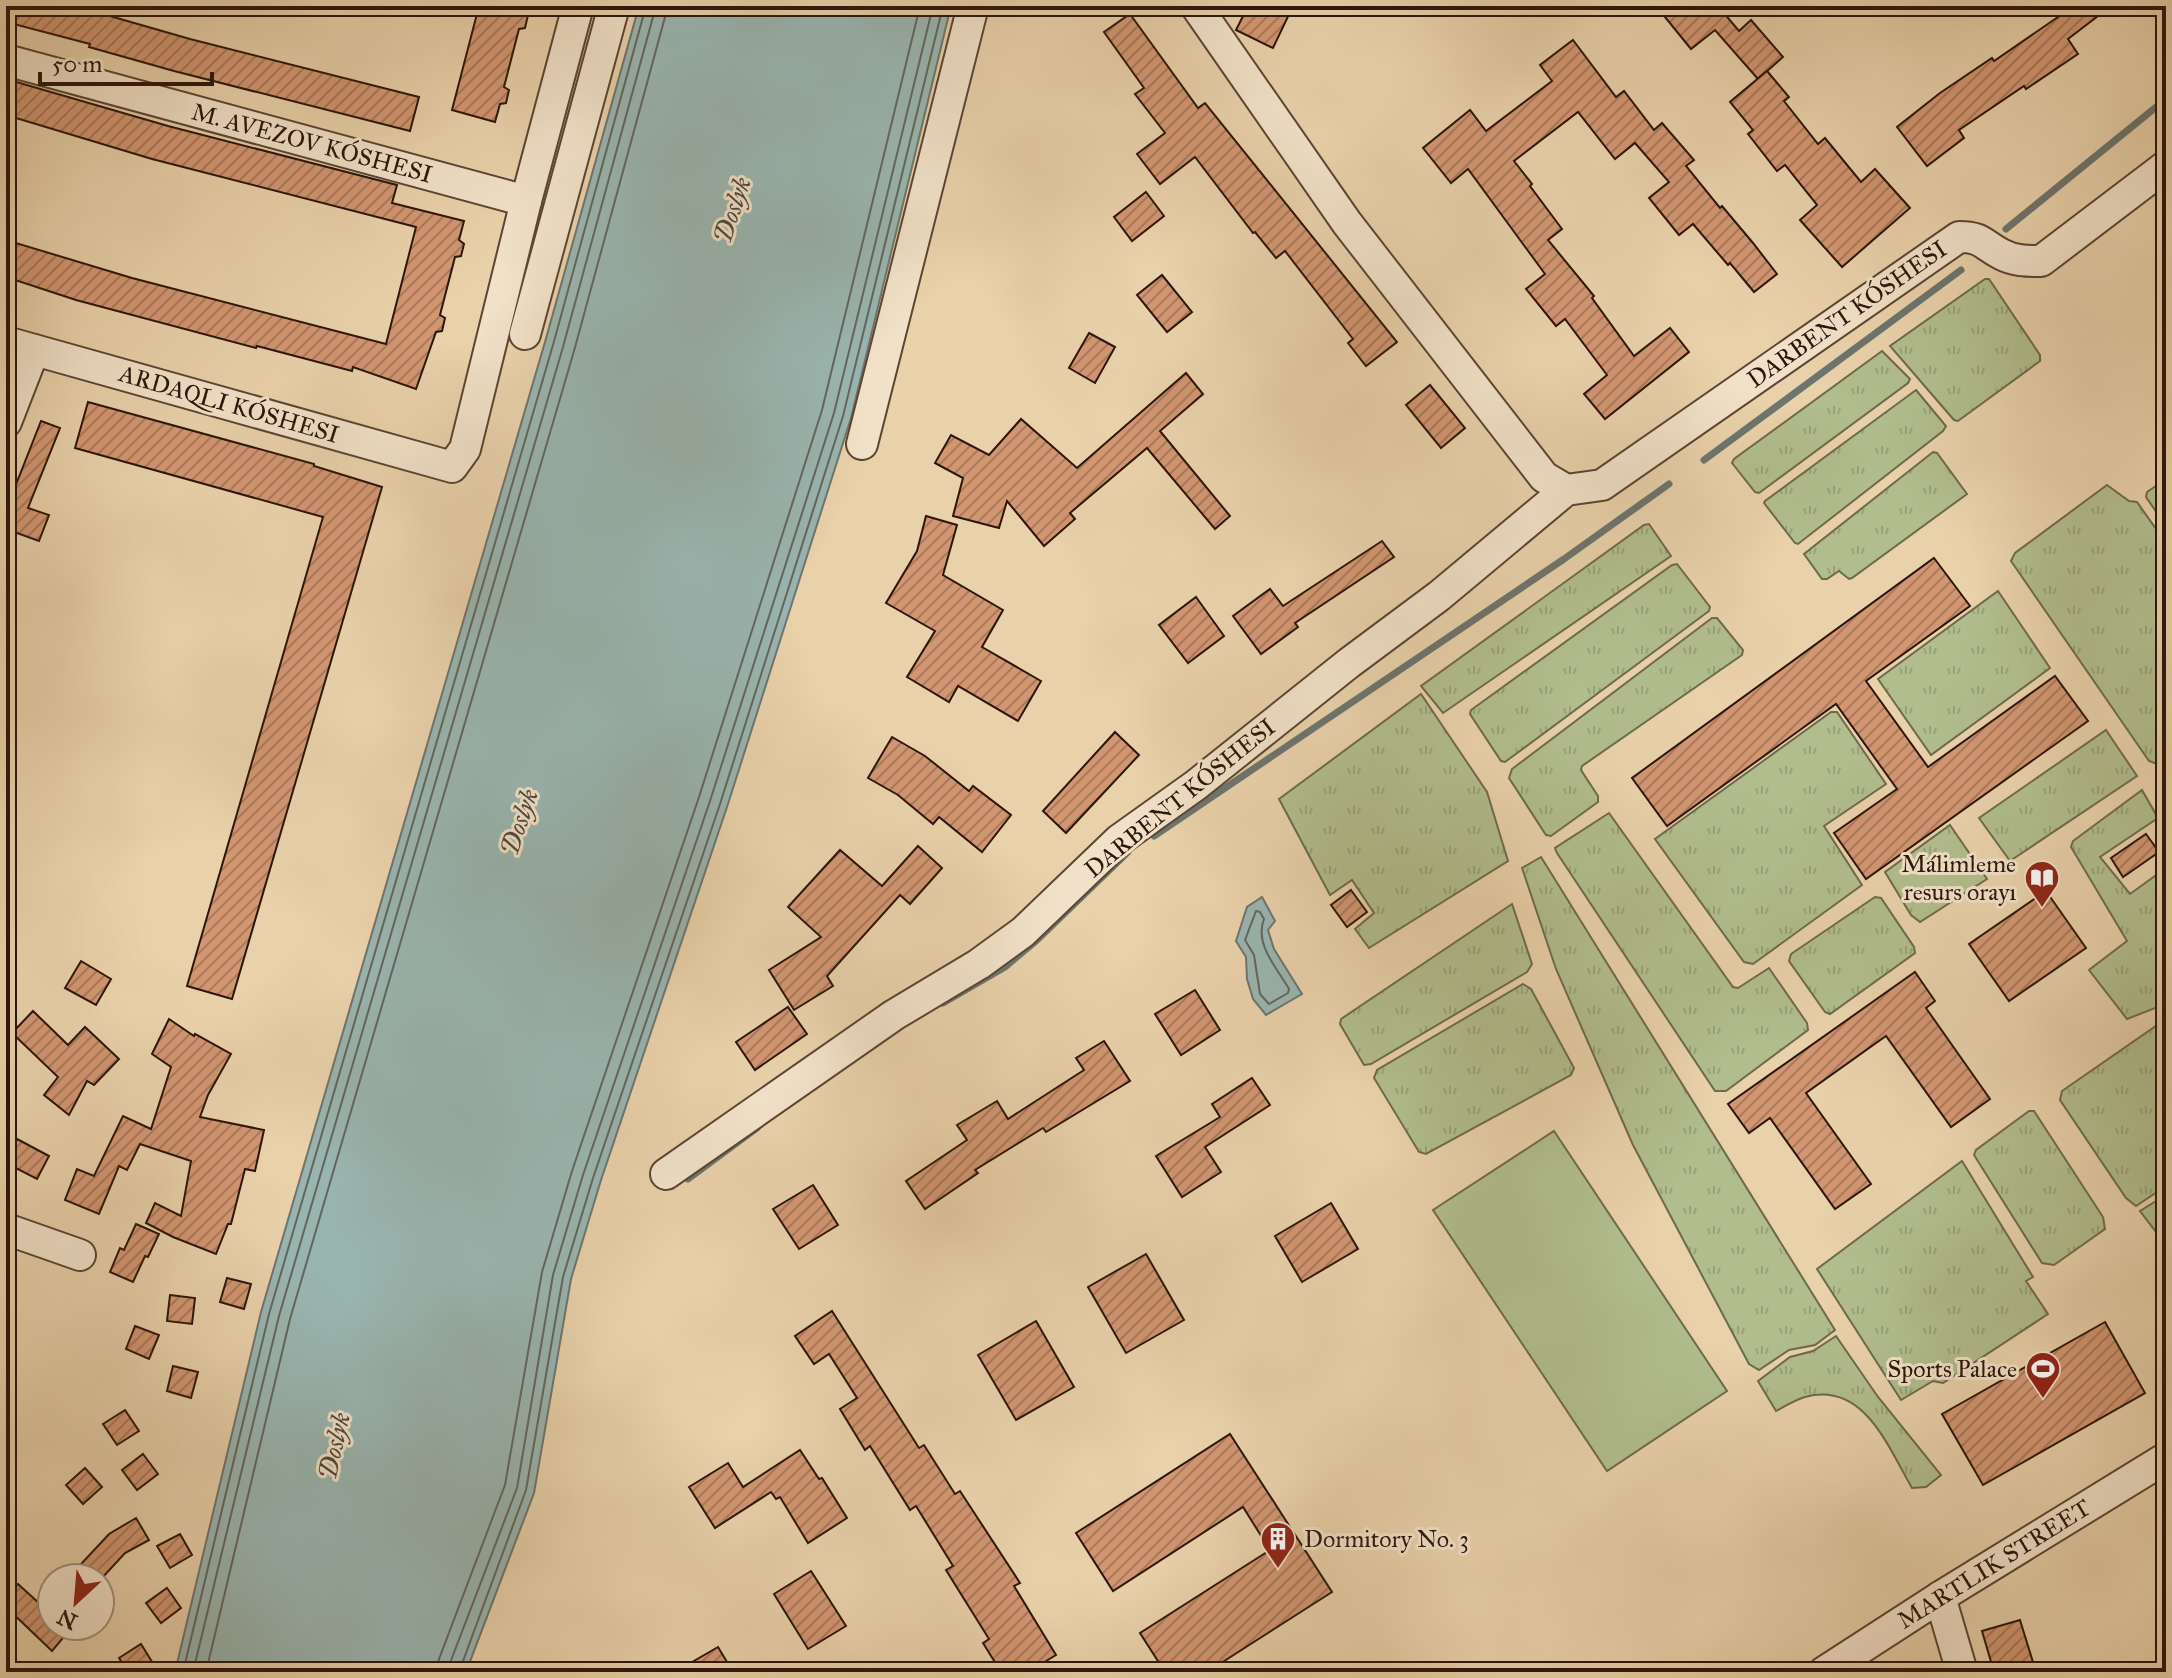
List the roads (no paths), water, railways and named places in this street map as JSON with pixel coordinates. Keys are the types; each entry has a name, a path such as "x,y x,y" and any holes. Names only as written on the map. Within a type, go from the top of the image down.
{"street":[{"path":"6,422 20,346 452,467 465,449 578,6"},
{"path":"525,334 614,6"},
{"path":"862,444 973,6"},
{"path":"1196,6 1347,223 1544,477 1566,490"},
{"name":"M. AVEZOV KÓSHESI","path":"6,60 526,201"},
{"name":"DARBENT KÓSHESI","path":"666,1174 894,1015 979,964 1023,932 1119,840 1196,785 1439,596 1566,490 1602,485 1959,237 1977,237 2018,261 2041,261 2166,166"},
{"path":"6,1229 80,1255"},
{"name":"MARTLIK STREET","path":"1824,1672 2166,1458"},
{"path":"1940,1597 1962,1672"}],"water":[{"name":"Doslyk","path":"639,6 951,6 851,418 727,807 601,1180 571,1279 534,1493 466,1672 175,1672 261,1312 545,342"},
{"path":"1262,897 1275,921 1268,930 1274,949 1302,994 1266,1015 1253,999 1247,979 1246,957 1236,941 1247,907"}],"waterway":[{"path":"2006,229 2166,99"},
{"path":"1704,460 1961,270"},
{"path":"1154,836 1564,559 1669,484"},
{"path":"943,1003 1005,967 1128,852"},
{"path":"688,1179 757,1128"}],"place":[{"name":"Málimleme resurs orayı","path":"2042,909"},
{"name":"Sports Palace","path":"2043,1400"},
{"name":"Dormitory No. 3","path":"1278,1570"}]}
